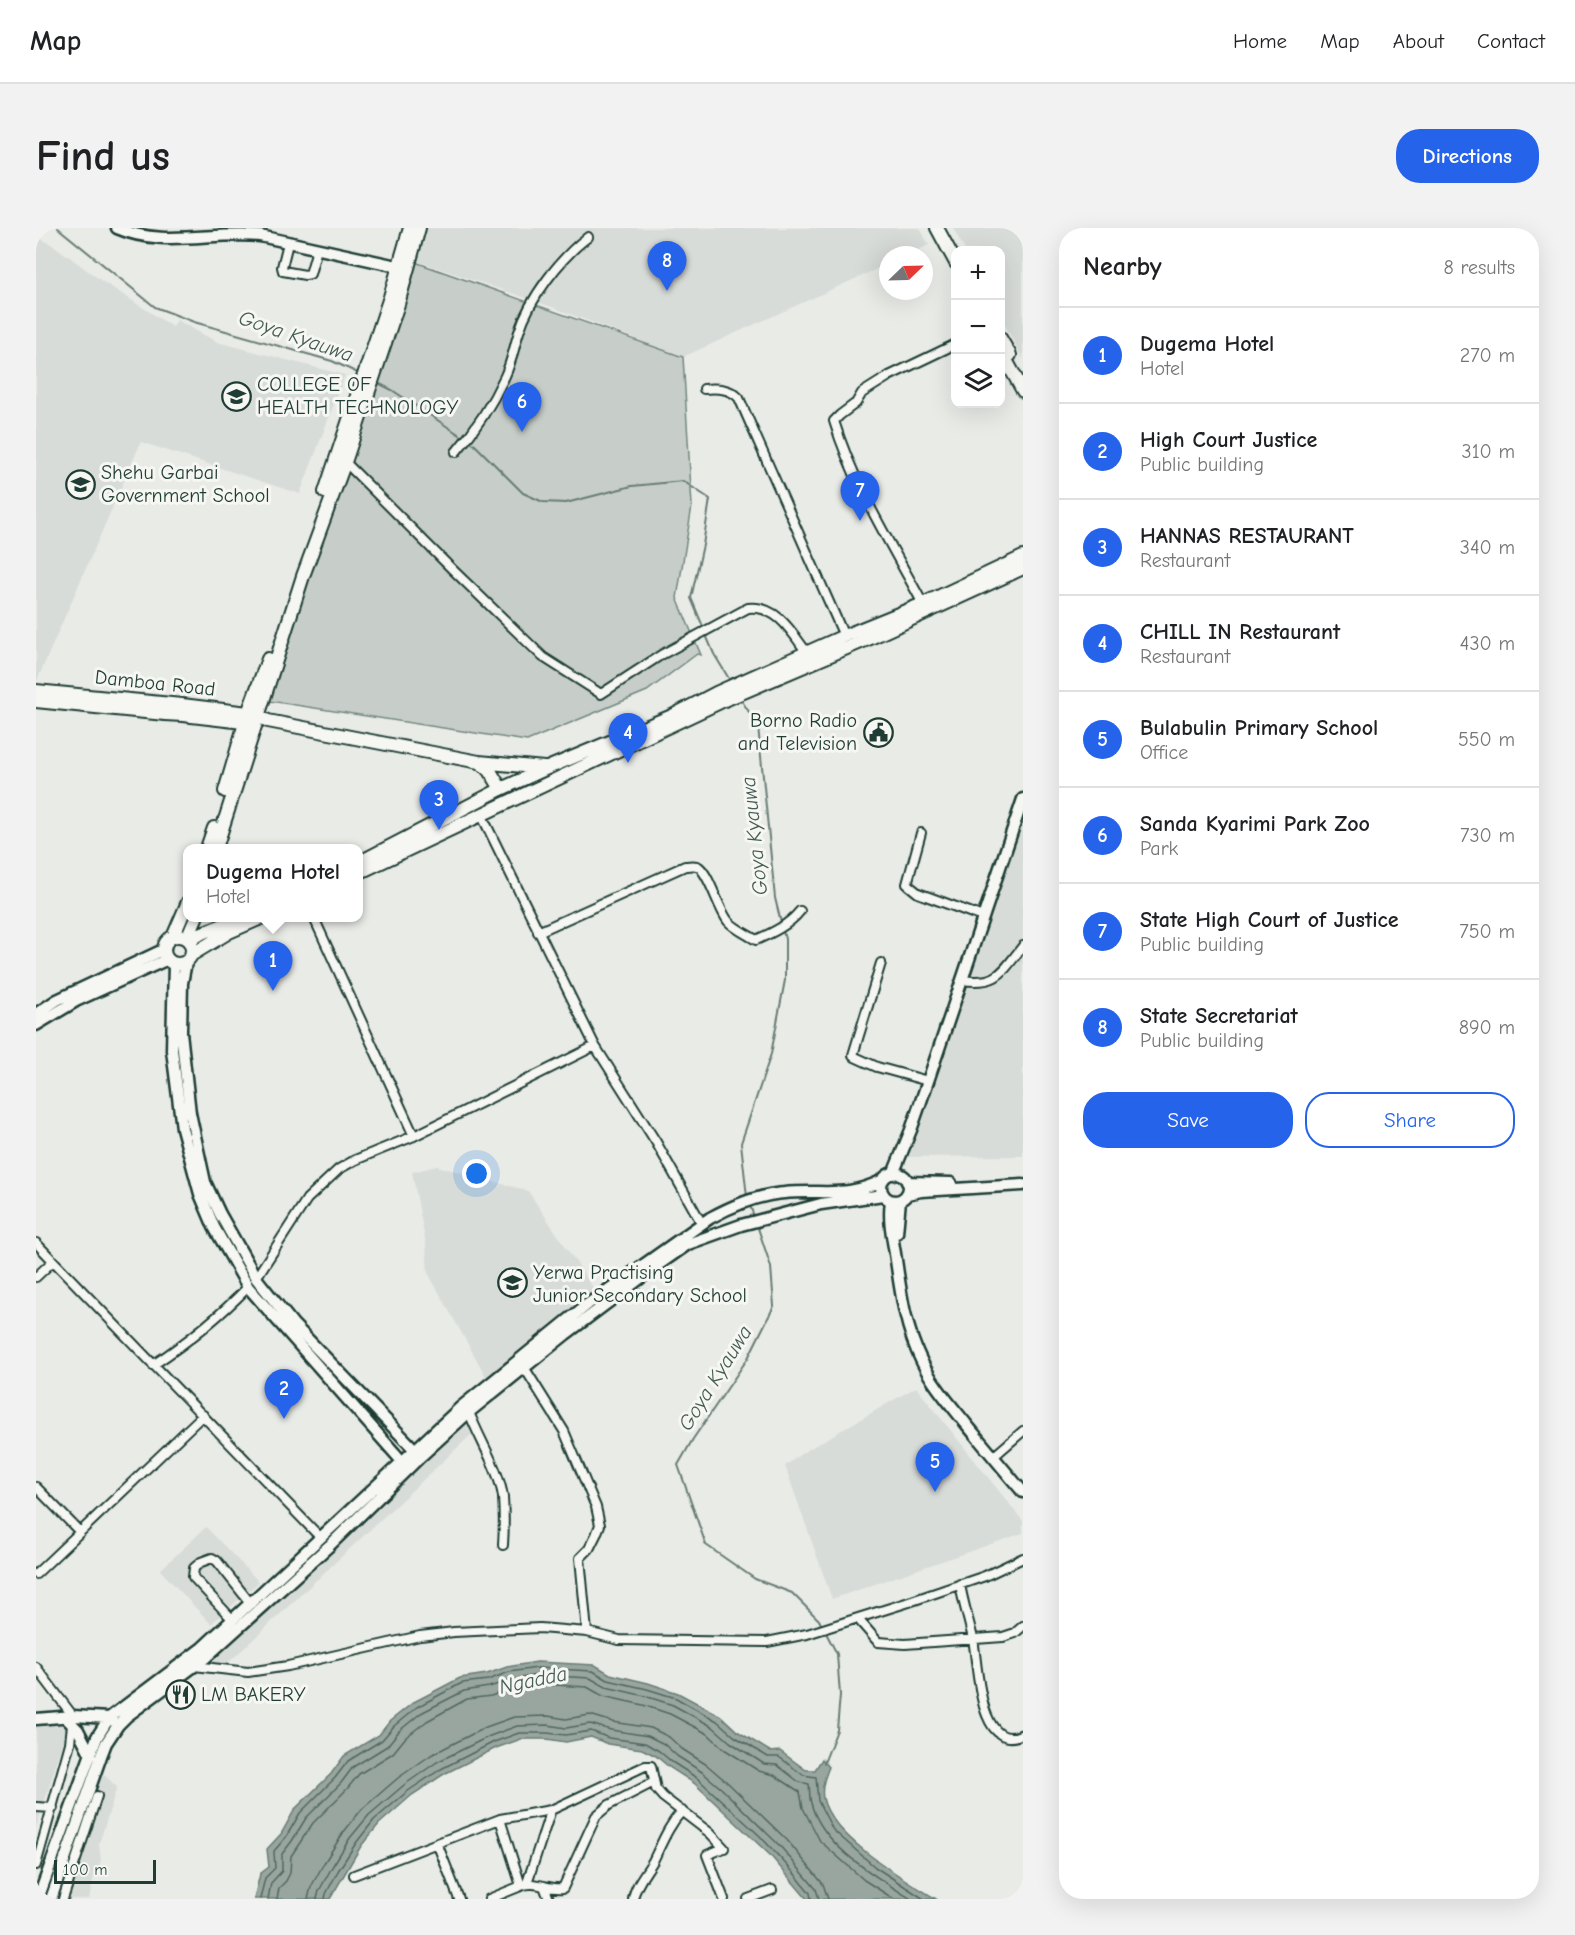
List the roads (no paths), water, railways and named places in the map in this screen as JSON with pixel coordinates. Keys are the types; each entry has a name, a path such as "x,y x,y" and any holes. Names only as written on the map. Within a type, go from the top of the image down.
{"main road":[{"path":"117,228 159,238 244,234 404,267"},
{"path":"404,267 410,228"},
{"path":"209,844 345,462 364,388 419,228"},
{"path":"937,228 951,254"},
{"path":"944,228 953,246"},
{"path":"1005,347 1023,380"},
{"path":"1003,354 1023,392"},
{"path":"218,844 343,441 364,388"},
{"path":"781,670 807,653 923,604 1023,557"},
{"path":"363,860 501,789 545,769 781,670 868,639 1023,568"},
{"name":"Damboa Road","path":"36,691 182,705 478,762 545,769"},
{"path":"363,871 718,697"},
{"name":"Damboa Road","path":"36,701 183,715 255,719"},
{"path":"478,762 489,769 501,789"},
{"path":"895,1197 881,1187 896,1178 1023,799"},
{"path":"183,914 173,937 166,943 177,958 182,983 180,1032 190,1113 205,1182 220,1215 256,1278 293,1324 418,1453"},
{"path":"188,940 195,922"},
{"path":"200,922 205,927 213,928"},
{"path":"188,940 230,922"},
{"path":"36,1025 76,1001 177,958 252,922"},
{"path":"36,1014 57,1000 177,958 192,950 188,940 183,937 173,937"},
{"path":"177,958 172,1050 182,1128 204,1202 214,1227 248,1287 406,1465"},
{"path":"896,1178 909,1188 895,1197 889,1213 890,1231 896,1257 901,1300 921,1362 946,1400 1023,1492"},
{"path":"38,1899 100,1730 194,1666 329,1546 461,1407 588,1304 702,1224 734,1205 778,1193 850,1192 896,1178 975,1187"},
{"path":"418,1453 524,1367 688,1244 741,1225 821,1204 895,1197 921,1191 1023,1185"},
{"path":"51,1899 114,1722 202,1648 321,1538 406,1465"},
{"path":"36,1719 114,1722"},
{"path":"70,1719 83,1737 91,1755"}],"street":[{"path":"457,450 477,426 506,375 519,332 536,296 571,249 588,237"},
{"path":"288,243 283,271 310,274 317,249"},
{"path":"923,604 843,453 834,421 856,403 862,393 889,376 951,346"},
{"path":"705,389 733,391 739,398 844,636"},
{"path":"345,462 543,657 601,694 661,655 748,608 759,607 772,612 786,623 807,653"},
{"path":"481,814 595,1046 657,1142 702,1224"},
{"path":"921,833 907,884 918,893 983,917"},
{"path":"538,932 685,866 695,865 699,867 729,923 756,940 770,934 794,918 800,911"},
{"path":"316,922 414,1136"},
{"path":"962,980 974,982 995,979 1023,946"},
{"path":"881,963 853,1054 877,1067 928,1081"},
{"path":"256,1278 307,1199 339,1169 414,1136 595,1046"},
{"path":"36,1243 321,1538"},
{"path":"36,1277 53,1261"},
{"path":"153,1365 221,1315 248,1287"},
{"path":"524,1367 564,1431 596,1507 600,1525 589,1550 580,1558 587,1632"},
{"path":"469,1413 500,1486 503,1545"},
{"path":"36,1574 203,1415"},
{"path":"993,1456 1023,1431"},
{"path":"36,1487 80,1532"},
{"path":"233,1620 193,1577 194,1568 201,1562 212,1558 217,1561 251,1604"},
{"path":"194,1666 248,1672 288,1666 420,1636 540,1628 587,1632 619,1640 767,1642 807,1634 858,1619 986,1576 1023,1558"},
{"path":"960,1584 973,1639 980,1695 990,1722 1000,1733 1009,1738 1023,1734"},
{"path":"858,1619 878,1642 905,1644 1003,1637 1015,1633 1023,1626"},
{"path":"36,1667 70,1719 70,1743 36,1864"},
{"path":"354,1875 500,1820 551,1809 645,1766 651,1766 656,1789 663,1797 710,1833 724,1848 707,1855 724,1899"},
{"path":"489,1899 524,1885 563,1888 596,1816 602,1810 654,1782"},
{"path":"63,1899 97,1796"},
{"path":"36,1807 53,1808"},
{"path":"524,1885 551,1809"},
{"path":"633,1899 662,1840 682,1811"},
{"path":"500,1820 524,1885"},
{"path":"437,1843 459,1899"},
{"path":"544,1886 549,1899"},
{"path":"748,1899 772,1890"}],"water":[{"name":"Ngadda","path":"537,1662 595,1665 610,1674 678,1693 721,1716 737,1731 771,1752 780,1751 806,1770 815,1770 822,1759 829,1767 823,1786 823,1798 829,1813 840,1827 870,1856 936,1899 807,1899 770,1855 694,1783 656,1756 642,1749 608,1744 591,1737 566,1742 521,1739 496,1748 444,1774 412,1795 379,1824 361,1846 330,1899 254,1899 260,1874 269,1867 267,1849 281,1834 295,1809 331,1774 344,1756 379,1735 390,1721 414,1702 460,1678"}],"waterway":[{"name":"Goya Kyauwa","path":"58,228 155,307 194,322 332,361 360,374"},
{"name":"Goya Kyauwa","path":"376,382 392,390 475,445 523,493 543,502 566,503 632,486 683,481 710,499 691,598 704,629"},
{"name":"Goya Kyauwa","path":"706,635 714,654 731,682"},
{"name":"Goya Kyauwa","path":"740,698 758,726 775,898 785,939 785,980 771,1054 741,1143 747,1197"},
{"name":"Goya Kyauwa","path":"750,1205 754,1217"},
{"name":"Goya Kyauwa","path":"757,1225 771,1267 774,1306 748,1358 678,1465 706,1545 755,1579 792,1593 819,1620 822,1626"},
{"name":"Goya Kyauwa","path":"824,1763 837,1730 840,1695 837,1654 825,1631"}],"place":[{"name":"State Secretariat","path":"667,291"},
{"name":"COLLEGE OF HEALTH TECHNOLOGY","path":"236,396"},
{"name":"Sanda Kyarimi Park Zoo","path":"522,432"},
{"name":"Shehu Garbai Government School","path":"80,484"},
{"name":"State High Court of Justice","path":"860,521"},
{"name":"Borno Radio and Television","path":"878,732"},
{"name":"CHILL IN Restaurant","path":"628,763"},
{"name":"HANNAS RESTAURANT","path":"439,830"},
{"name":"Dugema Hotel","path":"273,991"},
{"name":"Yerwa Practising Junior Secondary School","path":"512,1283"},
{"name":"High Court Justice","path":"284,1419"},
{"name":"Bulabulin Primary School","path":"935,1492"},
{"name":"LM BAKERY","path":"180,1694"}]}
